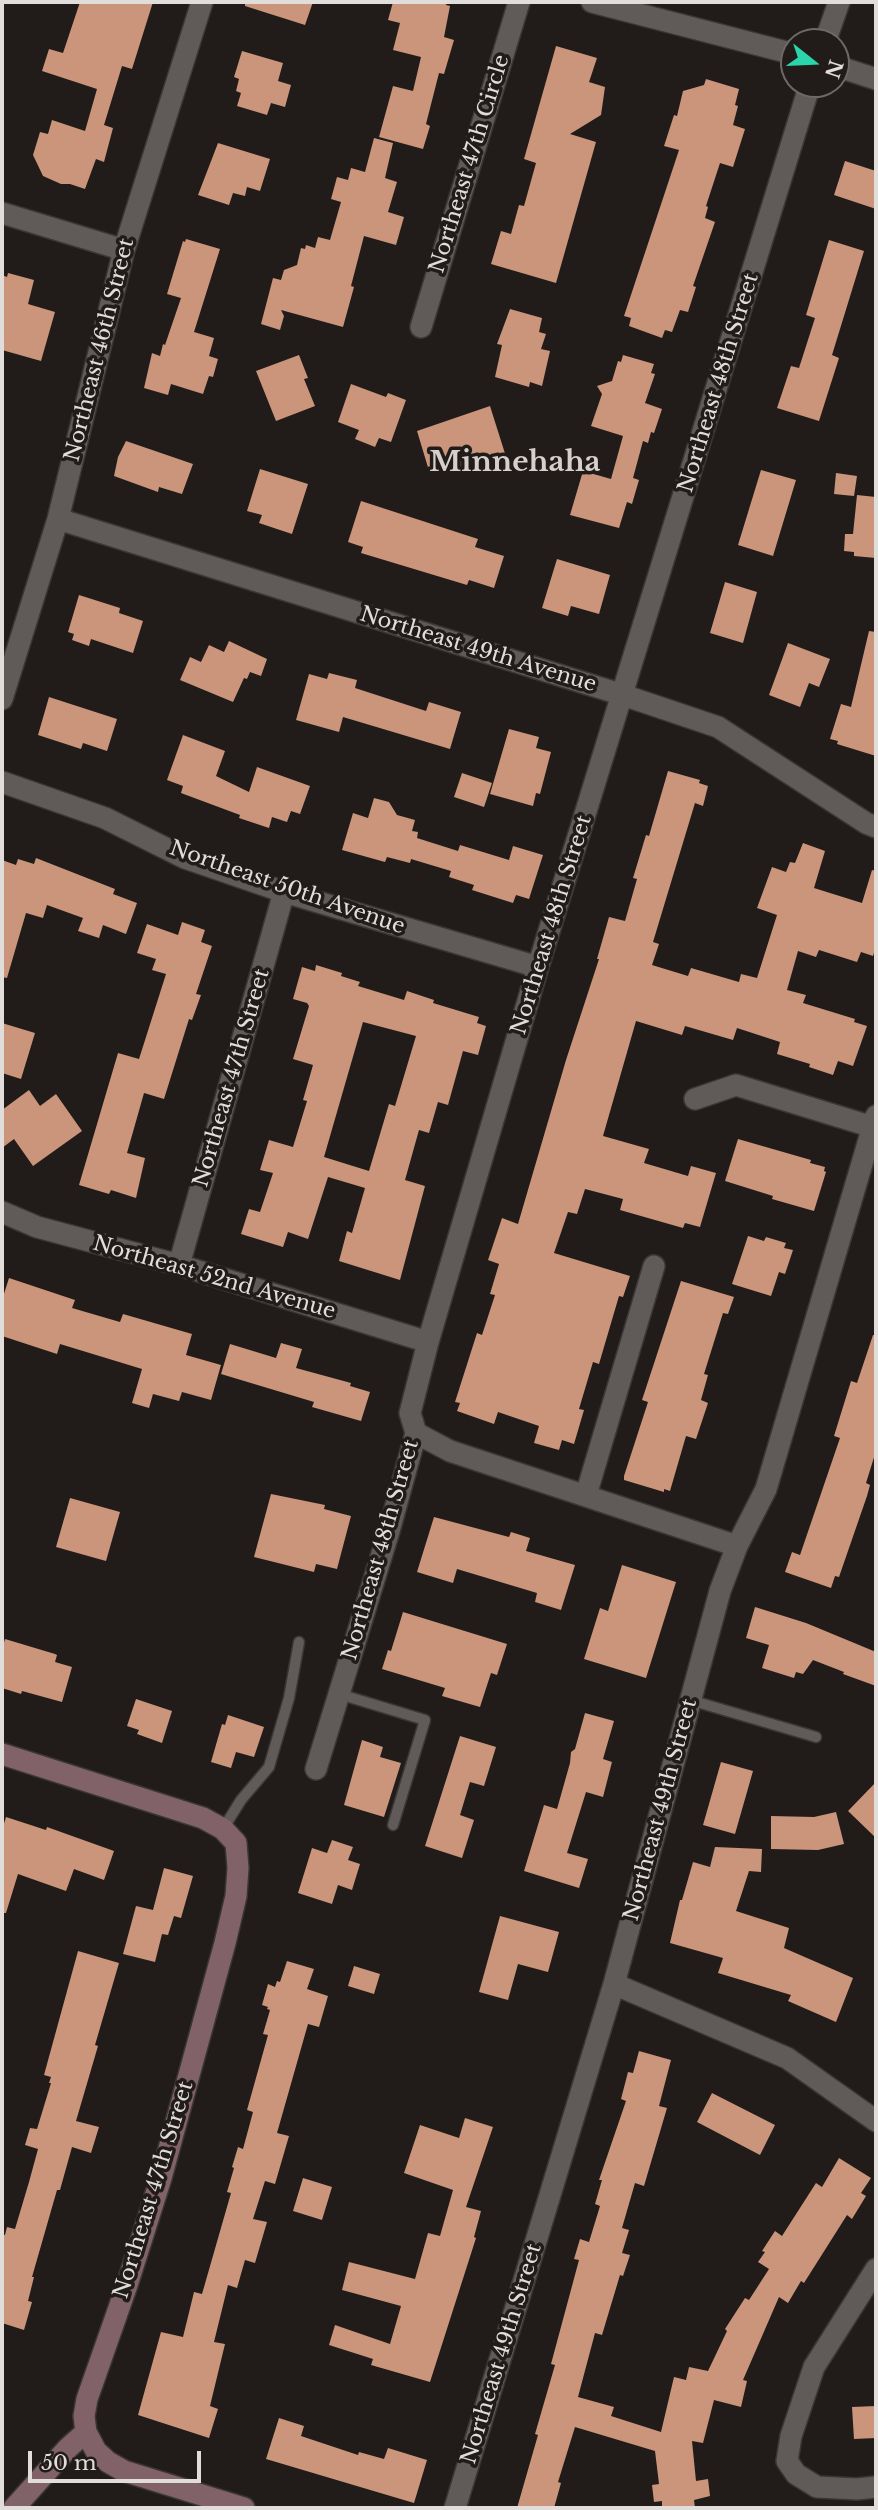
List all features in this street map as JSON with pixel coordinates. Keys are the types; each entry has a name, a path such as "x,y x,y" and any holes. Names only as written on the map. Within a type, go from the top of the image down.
{"street":[{"name":"Northeast 46th Street","path":"2,699 58,519 124,250 202,2"},
{"name":"Northeast 47th Circle","path":"421,327 519,2"},
{"path":"592,2 780,50"},
{"path":"830,28 839,2"},
{"path":"850,71 876,79"},
{"name":"Northeast 48th Street","path":"316,1769 416,1433 410,1413 428,1342 538,967 806,98"},
{"path":"2,213 124,250"},
{"name":"Northeast 49th Avenue","path":"58,519 718,727 876,827"},
{"name":"Northeast 50th Avenue","path":"2,782 105,818 185,858 285,892 538,967"},
{"name":"Northeast 47th Street","path":"179,1265 285,892"},
{"path":"695,1098 736,1085 875,1123"},
{"name":"Northeast 49th Street","path":"455,2508 614,1984 720,1591 737,1546 766,1489 875,1123"},
{"name":"Northeast 52nd Avenue","path":"2,1212 37,1227 179,1265 428,1342"},
{"path":"586,1495 654,1266"},
{"path":"416,1433 450,1451 737,1546"},
{"path":"2,1754 203,1818 229,1836"},
{"name":"Northeast 47th Street","path":"86,2432 84,2416 87,2399 161,2178 225,1942 236,1896 238,1868 229,1836"},
{"path":"614,1984 787,2058 876,2121"},
{"path":"876,2269 814,2367 791,2436 787,2461 796,2473 817,2487 876,2487"},
{"path":"14,2508 86,2432 96,2451 124,2471 244,2508"}],"lane":[{"path":"229,1836 241,1800 269,1767 289,1699 299,1643"},
{"path":"339,1694 425,1720 393,1825"},
{"path":"690,1700 816,1737"}],"building":[{"path":"80,2 153,2 132,69 122,66 104,125 113,128 104,162 96,159 85,189 61,184 43,176 33,155 40,132 48,134 52,120 85,131 97,89 42,71 49,49 63,53"},
{"path":"245,2 313,2 305,25 245,6"},
{"path":"393,2 447,2 446,5 450,6 444,37 454,40 444,74 439,73 426,124 430,126 423,149 379,137 393,86 413,91 421,57 393,50 400,23 388,20"},
{"path":"556,46 597,58 589,82 605,87 601,115 570,134 596,142 556,283 491,264 501,231 511,234 519,205 524,206 536,163 524,159"},
{"path":"242,51 283,63 278,81 291,85 285,107 271,103 267,115 237,106 241,93 236,91 239,79 234,77"},
{"path":"706,79 739,89 733,125 745,129 733,167 720,163 706,206 705,218 715,222 693,286 696,287 688,312 680,310 672,332 665,330 662,338 629,326 631,318 624,316 679,150 664,146 674,115 677,116 683,91 704,85"},
{"path":"374,138 393,143 385,178 397,182 388,212 404,217 396,245 364,236 343,327 281,310 284,316 280,330 261,324 273,278 281,280 284,270 297,265 301,248 305,249 306,245 315,248 318,237 330,240 341,202 331,199 337,177 348,180 351,168 365,172"},
{"path":"218,143 270,159 260,191 247,187 245,196 233,193 229,205 198,195"},
{"path":"845,161 876,171 876,209 834,195"},
{"path":"186,239 220,249 194,332 214,338 209,356 218,359 213,377 209,376 203,394 171,384 168,395 144,388 152,353 160,356 181,298 167,294 183,241"},
{"path":"829,240 864,251 832,355 839,358 819,421 777,408 791,366 799,368 815,318 806,315"},
{"path":"8,273 34,280 28,304 55,312 41,361 2,350 2,275 7,277"},
{"path":"510,309 542,318 539,332 546,334 541,349 550,351 542,386 530,382 529,387 495,377 502,345 497,344"},
{"path":"299,355 308,378 304,379 315,406 276,421 256,371"},
{"path":"623,355 654,364 651,373 655,374 645,403 662,409 654,433 651,432 648,443 643,441 633,478 639,480 632,504 627,502 619,528 570,515 583,471 611,479 623,436 591,426 602,394 597,386 612,381 618,361 621,362"},
{"path":"351,384 386,397 388,393 406,400 391,442 379,438 375,447 355,439 359,430 338,422"},
{"path":"490,406 508,463 481,472 478,463 461,468 459,464 430,474 417,431"},
{"path":"126,441 193,464 182,494 159,487 158,492 114,476 118,457"},
{"path":"260,469 308,484 292,534 259,523 262,515 247,511"},
{"path":"761,470 796,480 773,556 738,545"},
{"path":"836,473 857,476 854,496 834,494"},
{"path":"857,495 876,497 876,558 854,556 854,552 844,551 845,534 853,534"},
{"path":"361,501 478,539 475,547 504,556 494,588 469,580 467,585 361,553 363,547 348,542"},
{"path":"557,559 610,575 599,614 571,606 568,616 542,608"},
{"path":"725,582 757,592 743,643 710,633"},
{"path":"79,595 120,608 119,613 143,621 133,653 91,639 89,646 72,640 74,634 68,632"},
{"path":"869,631 876,632 876,756 837,744 838,741 830,739 841,704 851,707"},
{"path":"229,641 267,659 261,676 250,672 247,679 244,678 233,702 180,680 190,657 201,662 209,645 224,652"},
{"path":"788,643 830,659 819,687 809,683 800,707 769,695"},
{"path":"329,673 357,680 355,688 426,711 429,702 461,712 450,749 343,717 339,732 296,720 309,674 327,679"},
{"path":"49,697 117,719 107,751 83,743 81,749 38,735"},
{"path":"509,729 539,737 536,748 551,752 540,794 536,793 533,806 490,794"},
{"path":"183,735 225,751 216,776 249,792 257,767 310,786 300,814 291,811 287,822 272,817 269,828 181,793 183,786 167,780"},
{"path":"668,771 700,780 699,783 708,786 703,806 695,803 653,942 659,944 652,965 688,976 691,968 739,982 741,974 757,978 777,915 757,908 772,867 786,872 790,862 795,863 803,843 825,851 814,888 862,903 872,870 876,871 876,946 873,956 861,952 857,962 819,950 816,957 798,951 787,990 806,995 803,1003 855,1019 854,1022 867,1026 853,1066 838,1061 833,1075 809,1067 810,1064 777,1054 780,1042 737,1028 733,1040 685,1026 682,1035 636,1021 603,1136 649,1149 644,1163 688,1176 691,1166 716,1173 700,1227 685,1223 683,1228 620,1210 623,1199 585,1189 577,1214 568,1212 554,1253 630,1276 623,1297 619,1296 599,1364 593,1362 579,1409 584,1410 574,1444 562,1440 559,1450 534,1443 539,1426 498,1412 494,1424 457,1411 460,1403 455,1402 477,1333 482,1335 495,1295 490,1294 499,1264 488,1260 502,1218 518,1224 599,959 609,917 625,921 637,879 633,878 646,835 649,836"},
{"path":"462,773 492,783 484,807 454,797"},
{"path":"374,798 389,802 397,815 415,820 412,831 418,832 417,838 458,851 460,845 509,860 513,846 543,855 529,899 516,895 513,903 472,890 474,885 449,877 451,871 411,859 410,863 387,857 385,862 342,850 353,813 368,818"},
{"path":"36,858 115,889 113,894 137,903 126,934 103,925 99,938 78,931 83,918 47,905 43,918 26,913 7,978 2,977 2,860 16,865 18,859 34,864"},
{"path":"182,922 205,930 201,942 212,946 196,994 201,995 192,1020 189,1019 164,1099 144,1093 127,1153 145,1158 136,1198 111,1190 109,1194 79,1185 118,1053 139,1059 166,974 152,970 156,959 137,953 147,924 178,935"},
{"path":"316,965 342,973 341,976 360,982 358,986 404,1000 407,991 434,1000 433,1003 479,1017 477,1023 486,1026 478,1055 463,1051 448,1105 438,1102 429,1133 419,1130 405,1180 425,1186 400,1280 339,1261 347,1231 352,1233 365,1188 328,1177 308,1239 288,1232 283,1247 241,1234 249,1209 260,1212 273,1173 260,1170 269,1140 293,1147 307,1101 303,1100 313,1065 293,1059 309,1006 293,999 302,967 315,971","holes":["363,1022 416,1036 395,1106 389,1104 369,1171 324,1157"]},
{"path":"2,1023 35,1033 21,1079 2,1073"},
{"path":"29,1090 40,1106 56,1094 82,1131 33,1166 14,1139 2,1148 2,1110"},
{"path":"738,1139 811,1160 810,1163 825,1167 826,1172 814,1211 725,1181"},
{"path":"748,1236 764,1241 766,1237 786,1243 784,1248 793,1250 785,1274 779,1272 771,1296 732,1284"},
{"path":"9,1278 75,1300 72,1308 120,1322 123,1314 192,1334 186,1355 221,1365 211,1400 182,1392 179,1401 153,1394 149,1408 132,1403 142,1369 60,1344 57,1354 2,1336 2,1300"},
{"path":"681,1281 734,1297 728,1314 723,1313 704,1374 708,1375 701,1400 708,1403 696,1439 686,1436 670,1491 664,1489 664,1492 624,1480 624,1476 648,1402 642,1400"},
{"path":"873,1335 876,1335 876,1451 866,1483 870,1485 867,1496 839,1577 835,1576 831,1588 785,1572 792,1552 800,1555 840,1438 834,1436 851,1381 857,1383"},
{"path":"281,1343 302,1349 296,1368 351,1383 350,1386 370,1392 361,1421 312,1407 314,1402 221,1374 230,1344 276,1358"},
{"path":"271,1494 325,1505 324,1509 351,1516 337,1569 316,1564 314,1572 254,1557"},
{"path":"70,1498 120,1512 106,1561 56,1547"},
{"path":"434,1517 509,1537 511,1532 530,1538 526,1551 575,1565 561,1610 535,1602 537,1593 457,1569 453,1583 417,1572"},
{"path":"622,1565 676,1582 646,1678 584,1659 600,1608 608,1611"},
{"path":"755,1607 806,1623 876,1652 876,1686 813,1660 803,1674 796,1672 794,1678 762,1668 769,1645 746,1638"},
{"path":"403,1612 507,1644 497,1675 491,1673 480,1707 442,1696 445,1688 382,1669 388,1650 391,1651"},
{"path":"5,1639 55,1654 55,1662 72,1667 62,1702 2,1688 2,1649"},
{"path":"136,1699 172,1711 162,1743 137,1734 139,1730 127,1726"},
{"path":"585,1713 614,1721 603,1759 612,1762 603,1797 586,1792 567,1853 588,1859 579,1888 524,1871 544,1805 557,1809 571,1752 575,1749"},
{"path":"228,1715 264,1727 254,1757 236,1752 231,1768 211,1762 222,1724 225,1725"},
{"path":"460,1736 496,1747 484,1786 470,1782 460,1815 474,1820 462,1858 425,1846"},
{"path":"362,1740 383,1747 380,1757 401,1763 384,1817 344,1805"},
{"path":"721,1762 753,1771 735,1834 703,1825"},
{"path":"876,1782 876,1838 848,1811"},
{"path":"836,1812 844,1844 818,1850 771,1849 771,1816 814,1817"},
{"path":"6,1817 46,1830 47,1827 114,1851 104,1880 74,1869 66,1891 18,1874 6,1913 2,1913 2,1830"},
{"path":"332,1840 353,1847 348,1860 360,1864 352,1890 338,1885 332,1904 298,1893 312,1848 327,1853"},
{"path":"715,1847 762,1849 761,1872 749,1871 736,1911 789,1928 784,1948 853,1978 836,2022 788,2001 791,1995 718,1973 723,1958 670,1943 680,1900 693,1862 710,1867"},
{"path":"164,1868 193,1876 181,1918 174,1916 168,1935 162,1934 155,1962 123,1954 136,1906 153,1910"},
{"path":"500,1916 559,1932 548,1972 518,1964 508,2000 479,1992"},
{"path":"78,1951 119,1963 76,2121 99,2127 91,2153 72,2147 32,2277 28,2301 32,2302 24,2330 2,2323 2,2234 5,2235 7,2227 15,2229 38,2149 25,2145 30,2128 37,2129 51,2083 51,2077 44,2075"},
{"path":"287,1961 314,1969 307,1989 328,1996 319,2027 308,2024 277,2133 289,2136 275,2184 265,2181 253,2219 267,2222 255,2263 245,2260 237,2288 228,2285 214,2342 225,2344 210,2406 218,2409 209,2438 138,2415 161,2332 183,2337 194,2292 202,2294 231,2193 227,2192 234,2168 232,2167 238,2147 243,2149 253,2112 247,2110 268,2035 263,2034 270,2010 262,2005 268,1984 275,1987 277,1981 280,1982"},
{"path":"354,1966 380,1974 374,1994 348,1986"},
{"path":"639,2051 671,2060 659,2106 667,2108 644,2186 635,2183 622,2228 629,2230 622,2253 630,2255 623,2276 620,2275 602,2335 595,2333 578,2397 614,2407 611,2416 661,2432 674,2377 686,2380 689,2367 708,2371 727,2331 725,2329 745,2298 749,2300 769,2269 758,2262 775,2231 782,2236 816,2183 822,2187 839,2158 871,2178 861,2193 866,2196 852,2219 847,2215 804,2283 801,2281 788,2303 779,2297 743,2380 747,2381 741,2407 714,2400 703,2443 692,2441 696,2481 708,2479 710,2496 694,2500 695,2508 662,2508 662,2501 654,2502 652,2485 659,2484 655,2451 575,2427 558,2482 561,2483 554,2508 517,2508 555,2365 551,2364 579,2260 574,2259 580,2239 589,2242 600,2206 595,2204 602,2180 599,2180 626,2101 621,2099 628,2072 633,2073"},
{"path":"712,2093 775,2125 760,2155 697,2122"},
{"path":"465,2118 493,2127 466,2207 481,2211 474,2237 476,2238 430,2382 371,2365 373,2359 329,2345 335,2325 390,2344 401,2306 342,2290 349,2262 415,2279 428,2233 440,2236 453,2190 404,2173 420,2125 459,2138"},
{"path":"303,2178 332,2187 322,2220 293,2211"},
{"path":"876,2406 876,2438 854,2439 852,2407"},
{"path":"279,2418 304,2426 301,2436 358,2455 359,2452 384,2459 388,2448 427,2460 414,2503 266,2459"}],"district":[{"name":"Minnehaha","path":"515,463"}]}
